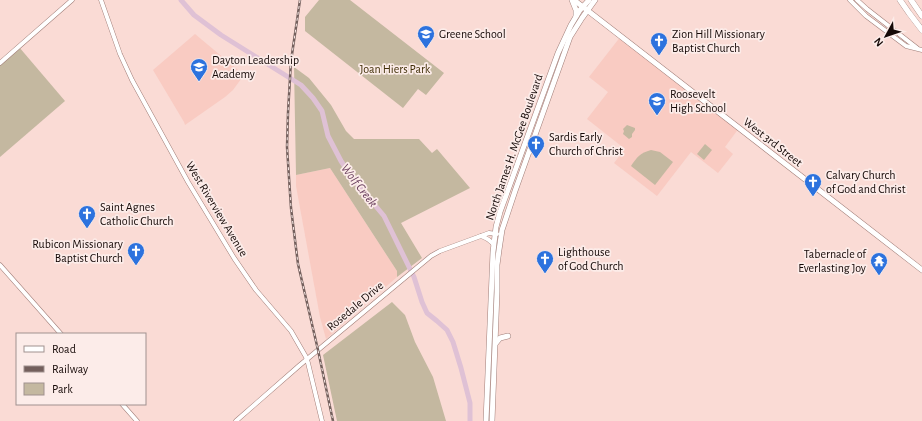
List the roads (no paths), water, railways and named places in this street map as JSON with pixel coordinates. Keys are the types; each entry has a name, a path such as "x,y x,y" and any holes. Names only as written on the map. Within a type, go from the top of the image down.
{"highway":[{"path":"900,0 922,30"},
{"path":"911,0 922,16"}],"main road":[{"name":"West 3rd Street","path":"573,0 922,270"},
{"path":"573,0 576,10 576,18"},
{"path":"585,8 588,0"},
{"path":"585,8 596,0"},
{"name":"North James H. McGee Boulevard","path":"486,421 492,267 495,234 500,212 558,52 576,18 585,8"},
{"name":"North James H. McGee Boulevard","path":"492,421 497,265 501,233 512,197 570,37 585,8"},
{"path":"495,344 500,338 508,336"}],"street":[{"path":"0,63 72,0"},
{"name":"West Riverview Avenue","path":"101,0 120,54 132,80 188,182 234,258 256,290 292,331 307,359 322,421"},
{"path":"850,0 866,16 896,39 906,46 921,50"},
{"path":"858,0 867,9 921,50"},
{"name":"Rosedale Drive","path":"236,421 307,359 431,256 440,251 489,233 501,233"},
{"path":"481,236 491,241 494,245"},
{"path":"0,265 60,333"},
{"path":"123,405 137,421"}],"waterway":[{"name":"Wolf Creek","path":"181,0 194,15 221,35 301,85 322,111 328,136 341,161 353,179 384,216 414,277 427,313 447,330 453,342 470,403 470,421"}],"railway":[{"path":"300,0 291,61 288,113 287,147 291,208 298,264 333,421"}],"place":[{"name":"Greene School","path":"426,49"},
{"name":"Zion Hill Missionary Baptist Church","path":"659,56"},
{"name":"Dayton Leadership Academy","path":"199,82"},
{"name":"Roosevelt High School","path":"657,116"},
{"name":"Sardis Early Church of Christ","path":"536,159"},
{"name":"Calvary Church of God and Christ","path":"813,197"},
{"name":"Saint Agnes Catholic Church","path":"87,229"},
{"name":"Rubicon Missionary Baptist Church","path":"136,266"},
{"name":"Lighthouse of God Church","path":"545,274"},
{"name":"Tabernacle of Everlasting Joy","path":"879,276"}],"park label":[{"name":"Joan Hiers Park","path":"395,69"}]}
